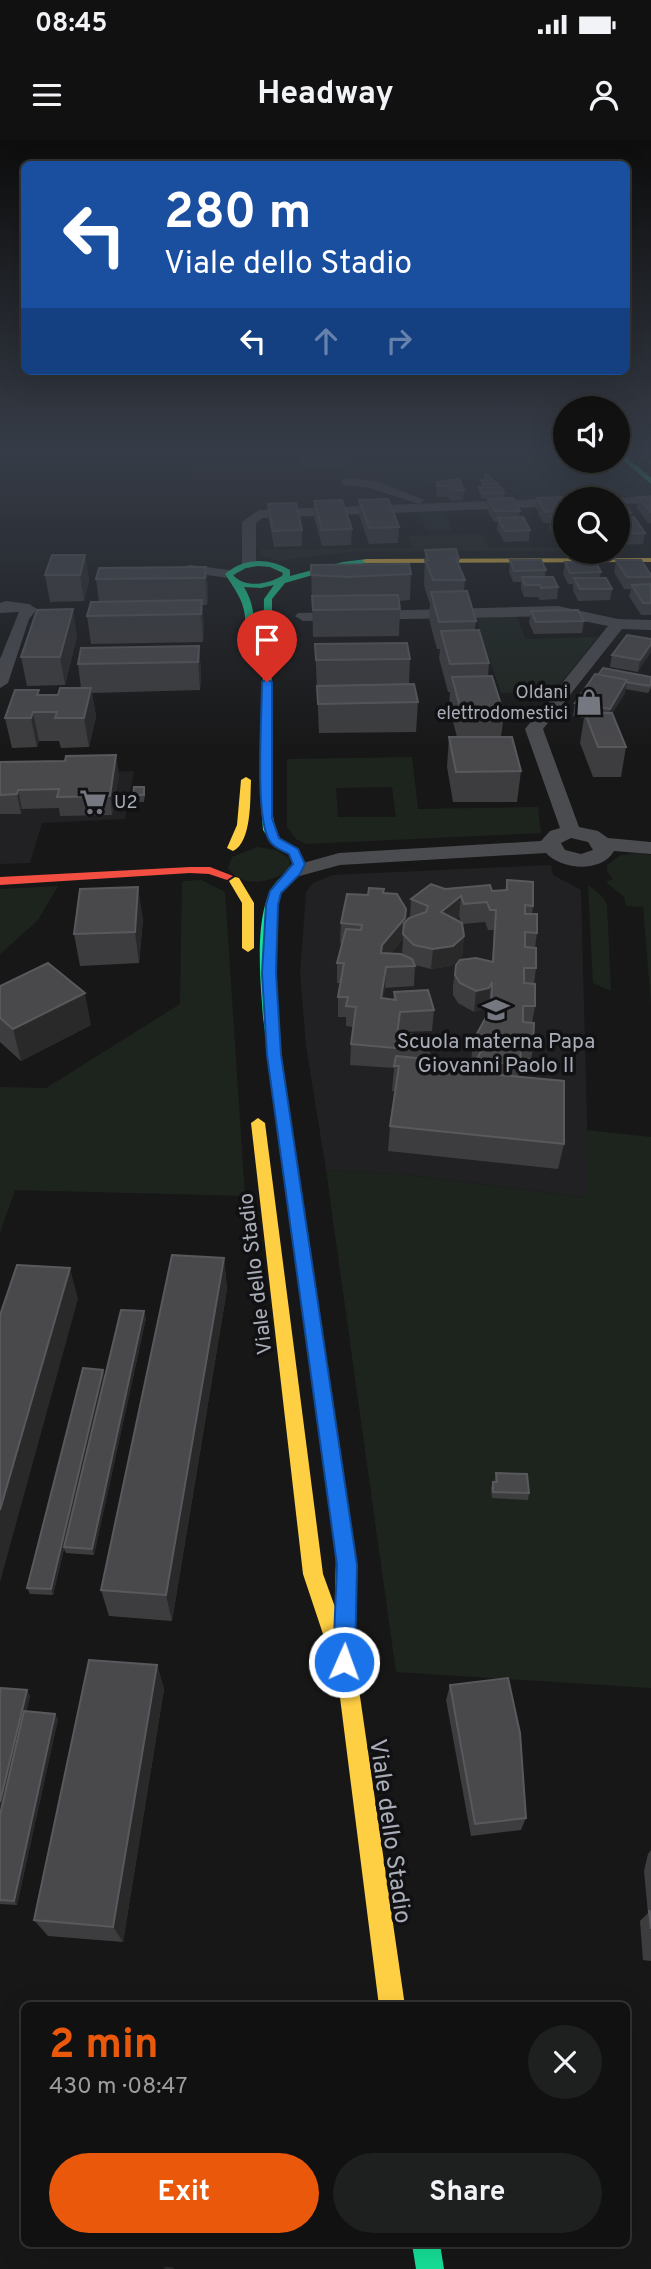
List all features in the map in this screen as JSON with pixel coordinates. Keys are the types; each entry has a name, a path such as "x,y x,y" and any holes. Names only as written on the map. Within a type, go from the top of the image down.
{"street":[{"path":"252,552 253,562"},
{"path":"249,663 250,622 244,595 232,578 233,570 253,562 286,565 352,555 651,557"},
{"path":"190,569 255,586 319,569 370,561 502,557"},
{"path":"253,562 284,569 286,577 268,599 266,614 266,810 269,830 289,861"},
{"path":"0,608 26,607 28,611 22,618 0,683"},
{"path":"303,616 558,611 618,624 651,625"},
{"path":"0,618 22,618"},
{"path":"571,832 534,729 618,624"},
{"path":"247,760 244,822 238,841 221,861 221,869 246,894 251,914 248,967"},
{"path":"550,847 557,835 571,832 593,836 603,844 651,848"},
{"path":"0,872 186,861 255,842 289,861 550,847 566,859 584,861 599,857 604,848 603,844"},
{"path":"0,880 190,870 210,871 259,885 289,861"},
{"name":"Viale dello Stadio","path":"289,861 272,905 269,973 272,1034 347,1565 344,1662 391,2002"},
{"path":"45,869 48,873 71,877"},
{"path":"0,880 45,869"},
{"name":"Viale dello Stadio","path":"256,1103 313,1574 344,1662"},
{"path":"426,2247 430,2269"}],"shaded area":[{"path":"261,552 346,552 279,561 260,556"},
{"path":"516,615 526,639 598,637 555,690 501,693 475,616"},
{"path":"412,757 418,809 538,807 541,833 306,844 296,839 287,827 287,759","holes":["392,787 396,817 338,817 336,788"]},
{"path":"134,771 125,819 42,823 30,863 0,864 0,776"},
{"path":"257,847 276,850 289,858 290,869 258,882 234,875 228,868 232,857"},
{"path":"621,855 651,855 651,1004 643,907 626,906 624,897 606,882 613,879 607,871 607,865"},
{"name":"Scuola materna Papa Giovanni Paolo II","path":"551,865 553,875 581,890 589,1198 409,1175 326,1170 306,1046 300,974 306,892 313,883 332,875"},
{"path":"201,880 225,892 245,1196 15,1190 0,1233 0,1087 46,1088 180,1004 182,881"},
{"path":"588,885 603,897 607,905 611,991 593,983"},
{"path":"58,886 38,920 0,954 0,889"},
{"path":"586,1130 651,1137 651,1688 396,1672 326,1170 409,1175 588,1198"}],"building":[{"path":"426,552 457,552 459,559 456,559 465,580 433,580 425,560 428,560"},
{"path":"52,555 85,555 80,575 45,575"},
{"path":"510,560 541,560 546,570 514,571"},
{"path":"630,560 641,560 651,575 651,577 627,577 619,564 630,564"},
{"path":"409,564 411,574 348,577 311,575 311,565"},
{"path":"566,564 597,564 601,572 570,573"},
{"path":"206,567 205,578 96,579 99,568"},
{"path":"522,577 553,577 558,587 525,585"},
{"path":"574,578 606,578 612,589 580,589"},
{"path":"651,584 651,603 643,603 632,585"},
{"path":"467,591 476,621 439,622 431,592"},
{"path":"398,595 400,609 313,610 312,596"},
{"path":"202,600 201,614 87,616 91,602"},
{"path":"73,609 60,657 21,657 37,610"},
{"path":"578,610 584,621 536,622 531,611"},
{"path":"479,630 489,663 450,664 441,631"},
{"path":"627,635 651,639 651,644 640,660 612,655"},
{"path":"407,643 410,659 316,660 315,644"},
{"path":"199,646 198,662 78,664 81,648"},
{"path":"603,668 651,677 651,684 649,686 598,675"},
{"path":"595,674 627,680 610,709 575,703"},
{"path":"492,676 504,714 462,715 452,677"},
{"path":"414,684 418,702 318,704 317,686"},
{"path":"60,688 91,688 84,718 55,718 57,712 33,712 31,718 5,718 15,690 39,690 37,695 58,695"},
{"path":"585,713 612,713 626,747 598,747"},
{"path":"449,737 512,737 521,771 456,772"},
{"path":"116,755 110,796 57,797 59,789 18,790 17,794 0,795 0,762 65,761 66,756"},
{"path":"134,787 144,787 144,795 133,795"},
{"path":"507,880 533,882 533,906 525,905 525,914 537,914 537,933 525,932 525,947 536,948 536,968 524,968 524,983 535,984 535,1006 523,1006 523,1022 534,1023 533,1047 521,1046 520,1065 476,1061 485,1043 474,1039 491,1008 492,982 489,988 476,991 460,983 455,975 456,965 460,960 476,958 493,962 496,910 490,910 487,902 464,904 461,896 441,912 462,923 464,936 453,946 433,949 414,945 403,934 404,923 409,918 426,912 428,906 411,899 431,884 445,889 490,885 492,891 507,890"},
{"path":"138,887 135,932 74,934 80,889"},
{"path":"369,888 384,889 383,893 397,894 406,909 405,918 382,945 381,953 401,954 412,959 415,966 386,967 381,998 396,1000 394,992 428,990 434,1010 400,1012 397,1034 418,1035 429,1041 431,1047 407,1049 351,1044 356,1007 346,1006 348,997 338,997 344,963 337,963 346,929 361,930 362,925 341,923 347,894 368,895"},
{"path":"48,963 85,993 13,1029 0,1018 0,986"},
{"path":"396,1056 446,1061 445,1070 564,1081 564,1144 390,1126 399,1066 394,1066"},
{"path":"172,1255 224,1258 166,1595 101,1590"},
{"path":"17,1265 70,1268 0,1510 0,1315"},
{"path":"121,1310 144,1311 92,1549 64,1547"},
{"path":"83,1368 103,1370 51,1589 27,1588"},
{"path":"496,1473 527,1474 529,1493 493,1492 493,1482 497,1482"},
{"path":"89,1660 157,1665 113,1927 34,1920"},
{"path":"508,1678 520,1733 526,1818 475,1824 450,1685"},
{"path":"1,1688 27,1690 0,1802 0,1694"},
{"path":"24,1711 55,1714 14,1901 0,1900 0,1815"}],"traffic: fast":[{"path":"278,844 269,830 266,802 268,599 282,581 343,564 366,561"},
{"path":"235,582 242,584 255,586 268,585 286,577 287,572 273,565 258,563 243,566 229,574 232,579 242,590 248,604 249,643"},
{"path":"289,877 276,891 270,910 268,995 274,1055 346,1557"},
{"path":"426,2247 430,2269"}],"traffic: slow":[{"path":"366,561 651,560"},
{"path":"233,848 243,825 246,780"},
{"path":"235,881 248,903 248,948"},
{"path":"258,1123 313,1574 336,1640"},
{"path":"346,1557 344,1662 391,2002"}],"traffic: jam":[{"path":"0,881 190,870 210,871 227,876"}],"place":[{"name":"Oldani elettrodomestici","path":"589,702"},
{"name":"U2","path":"93,802"},
{"name":"Scuola materna Papa Giovanni Paolo II","path":"496,1010"}],"route":[{"path":"267,682 266,802 269,830 278,844 294,852 299,864 296,871 276,891 272,905 269,973 271,1023 347,1565 344,1662"}]}
